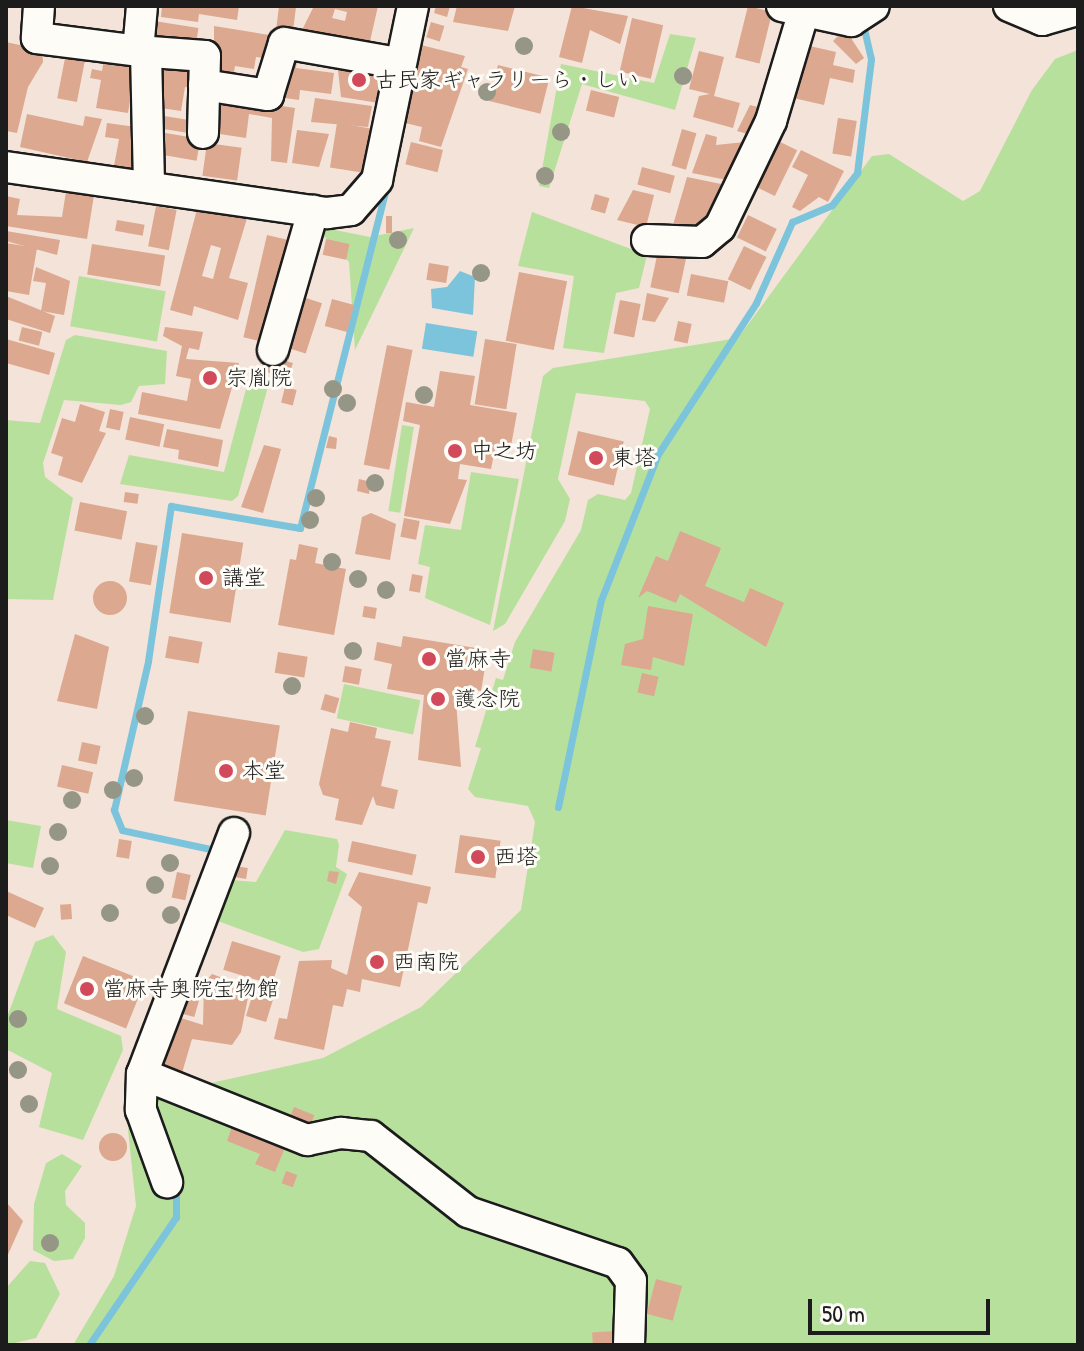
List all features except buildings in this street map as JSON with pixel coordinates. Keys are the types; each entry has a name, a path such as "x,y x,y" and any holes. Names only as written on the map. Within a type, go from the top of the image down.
{"street":[{"path":"39,6 37,38 205,56 203,133"},
{"path":"142,6 149,183"},
{"path":"7,165 149,183 313,211 351,210 372,190 413,6"},
{"path":"1009,6 1042,20 1078,10"},
{"path":"647,240 702,242 720,227 771,121 793,10 864,10"},
{"path":"204,85 268,95 284,43 398,63"},
{"path":"273,350 313,211"},
{"path":"167,1182 141,1110 142,1074 234,833"},
{"path":"142,1074 307,1140 371,1136 468,1212 618,1263 631,1281 629,1345"}],"green space":[{"path":"670,34 696,38 675,110 582,84 549,188 539,186 561,64 654,83"},
{"path":"1078,50 1078,1345 73,1345 114,1276 136,1206 128,1130 139,1099 323,1058 421,1007 521,910 535,822 528,806 475,797 468,789 481,748 475,747 496,678 503,680 515,642 581,530 588,500 598,494 625,500 631,493 650,409 645,401 576,393 558,479 570,499 565,521 505,624 493,631 543,376 553,368 738,338 872,156 889,154 963,201 980,191 1032,90 1055,59"},
{"path":"532,212 647,255 639,288 616,293 604,353 563,348 574,276 518,266"},
{"path":"325,228 370,237 414,228 355,350 349,262 323,235"},
{"path":"79,276 166,291 157,342 70,326"},
{"path":"75,335 167,351 165,384 139,386 131,402 121,405 64,400 43,463 45,477 73,498 53,600 6,599 6,420 40,423 66,340"},
{"path":"250,374 269,383 238,496 232,501 120,484 129,455 224,472"},
{"path":"402,425 414,427 400,513 388,511"},
{"path":"471,472 519,479 490,625 425,598 430,567 418,564 425,525 461,530"},
{"path":"344,684 420,700 413,734 337,718"},
{"path":"6,820 41,826 33,868 6,863"},
{"path":"285,830 337,839 339,845 336,867 347,874 319,949 303,952 215,920 231,880 256,882"},
{"path":"53,935 66,952 57,1009 121,1036 123,1050 83,1140 39,1127 52,1073 6,1049 6,1020 35,942"},
{"path":"62,1154 82,1166 65,1191 66,1205 85,1223 85,1238 73,1259 54,1261 33,1250 34,1204 46,1163"},
{"path":"30,1261 45,1263 60,1294 36,1338 6,1345 6,1288"}],"water":[{"path":"460,271 475,277 473,315 432,308 431,289 447,287"},
{"path":"426,323 477,331 473,357 422,349"}],"waterway":[{"path":"558,807 601,600 658,454 756,303 792,222 832,205 857,173 871,59 863,23"},
{"path":"213,856 215,850 122,830 114,810 148,661 171,506 300,528 387,184"},
{"path":"89,1345 176,1217 176,1184"}],"place":[{"name":"古民家ギャラリーら・しい","path":"359,80"},
{"name":"宗胤院","path":"210,378"},
{"name":"中之坊","path":"455,451"},
{"name":"東塔","path":"596,458"},
{"name":"講堂","path":"206,578"},
{"name":"當麻寺","path":"429,659"},
{"name":"護念院","path":"438,699"},
{"name":"本堂","path":"226,771"},
{"name":"西塔","path":"478,857"},
{"name":"西南院","path":"377,962"},
{"name":"當麻寺奥院宝物館","path":"87,989"}]}
